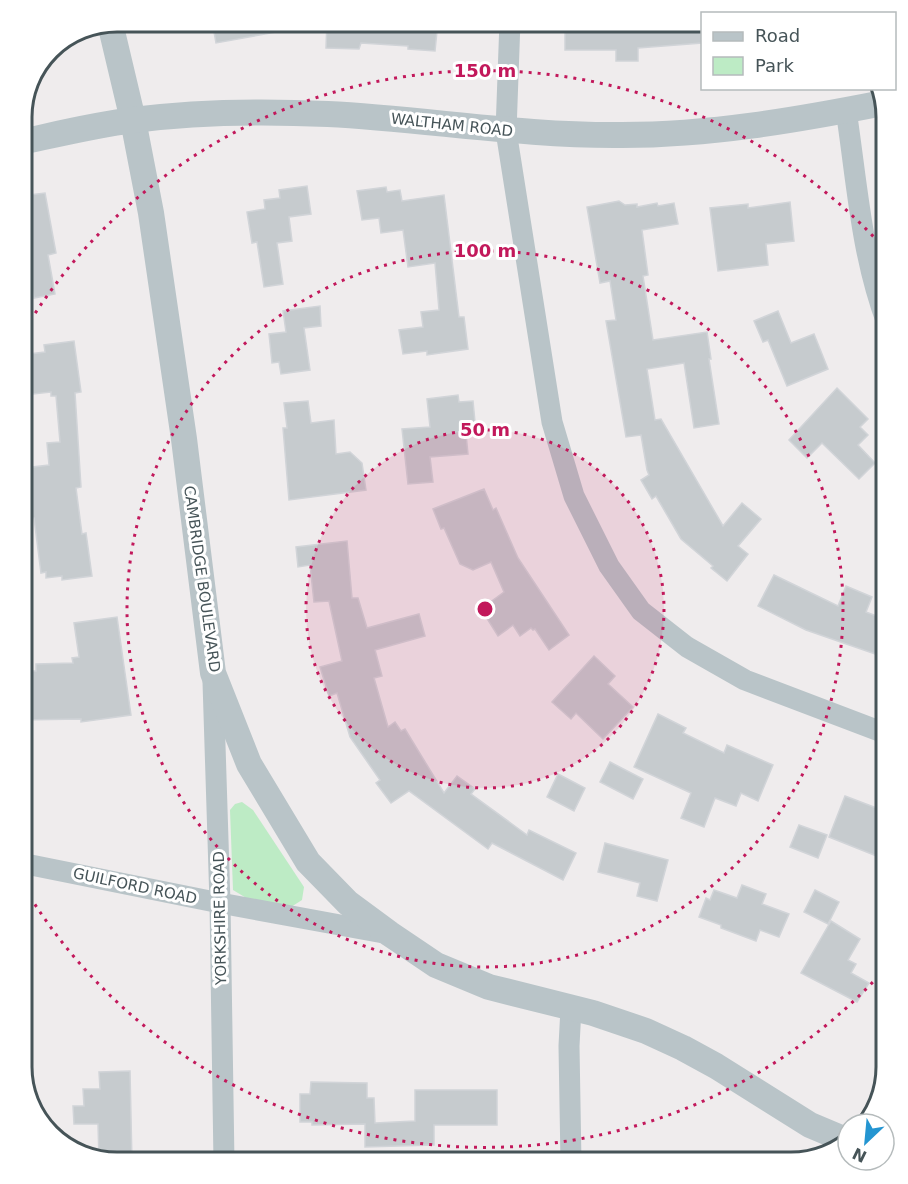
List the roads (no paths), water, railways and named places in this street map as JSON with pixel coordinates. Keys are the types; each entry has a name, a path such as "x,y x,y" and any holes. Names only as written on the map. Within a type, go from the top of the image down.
{"street":[{"name":"CAMBRIDGE BOULEVARD","path":"112,32 133,120 151,213 184,439 213,673 249,765 308,862 348,903 436,964 480,984 620,1022 683,1047 810,1125 836,1136"},
{"path":"510,32 506,131 552,422 574,496 609,566 641,611 687,647 745,680 876,730"},
{"name":"WALTHAM ROAD","path":"32,140 133,120 241,113 326,114 506,131 622,135 710,131 769,124 876,104"},
{"path":"846,110 864,244 876,294"},
{"name":"YORKSHIRE ROAD","path":"213,673 224,1152"},
{"name":"GUILFORD ROAD","path":"32,865 390,934"},
{"path":"571,1008 569,1046 571,1152"}]}
